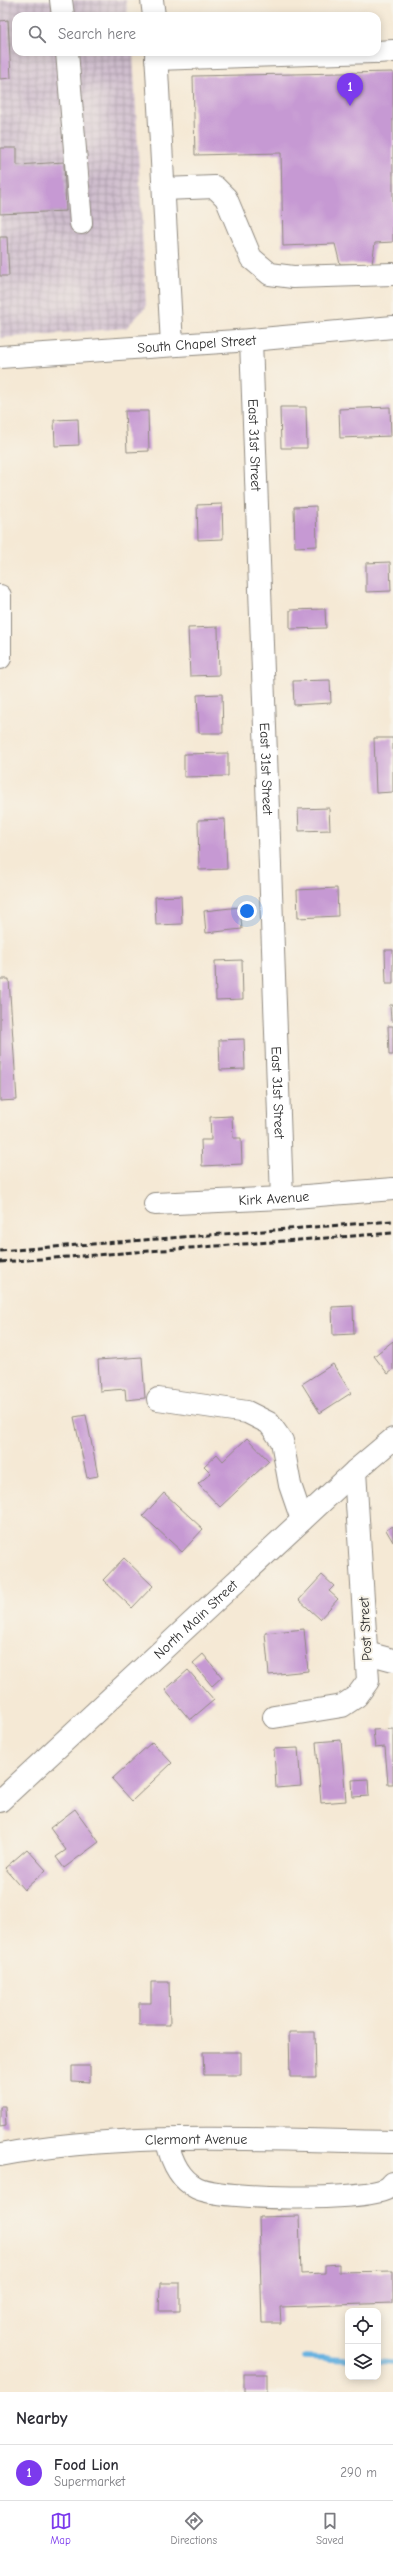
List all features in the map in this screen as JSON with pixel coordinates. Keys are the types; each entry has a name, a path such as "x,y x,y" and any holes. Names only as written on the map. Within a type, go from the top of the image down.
{"street":[{"path":"61,0 62,12"},
{"path":"152,0 154,12"},
{"path":"381,52 393,51"},
{"path":"67,56 81,223"},
{"path":"156,56 172,345"},
{"path":"164,189 215,187 226,198 251,258 270,274 293,277 393,274"},
{"name":"South Chapel Street","path":"0,357 251,340 393,327"},
{"name":"East 31st Street","path":"251,340 282,1198"},
{"path":"0,596 0,658"},
{"name":"Kirk Avenue","path":"155,1204 282,1198 393,1189"},
{"path":"158,1399 247,1412 269,1423 282,1441 290,1485 302,1520"},
{"name":"North Main Street","path":"0,1801 355,1471 393,1439"},
{"name":"Post Street","path":"274,1717 342,1706 357,1696 368,1681 355,1471"},
{"path":"367,1653 393,1660"},
{"path":"167,2141 175,2167 184,2179 196,2187 211,2193 255,2197 346,2195 375,2192 387,2189 393,2183"},
{"name":"Clermont Avenue","path":"0,2155 44,2147 167,2141 393,2142"}],"shaded area":[{"path":"0,0 126,0 128,12 12,12 12,56 133,56 146,307 126,328 0,338"}],"building":[{"path":"8,20 11,78 0,79 0,21"},
{"path":"393,72 393,242 375,243 372,264 340,264 335,244 283,246 281,153 195,155 193,76"},
{"path":"0,148 17,148 17,165 64,162 66,211 0,214"},
{"path":"0,237 7,237 9,276 0,276"},
{"path":"280,407 306,407 307,448 281,448"},
{"path":"390,407 391,436 340,438 339,409"},
{"path":"125,411 148,411 149,451 127,452"},
{"path":"78,419 79,445 55,446 54,420"},
{"path":"222,504 223,539 198,540 197,505"},
{"path":"316,506 317,546 295,547 294,507"},
{"path":"390,562 391,591 366,592 366,563"},
{"path":"325,609 326,628 290,629 290,610"},
{"path":"218,627 219,675 190,676 188,628"},
{"path":"330,680 331,703 294,705 293,681"},
{"path":"222,694 223,733 199,733 197,695"},
{"path":"374,738 393,738 393,792 376,793"},
{"path":"228,753 228,776 184,777 184,754"},
{"path":"329,808 330,830 299,831 298,809"},
{"path":"225,819 227,869 199,870 198,820"},
{"path":"337,888 338,916 298,918 297,890"},
{"path":"181,896 182,924 156,925 155,897"},
{"path":"240,907 242,929 206,933 204,911"},
{"path":"385,950 393,950 393,984 386,984"},
{"path":"242,960 243,999 216,1000 215,961"},
{"path":"0,979 9,979 17,1100 0,1101"},
{"path":"390,1005 393,1005 393,1021 391,1021"},
{"path":"388,1026 393,1026 393,1055 389,1055"},
{"path":"244,1039 245,1069 220,1070 219,1040"},
{"path":"232,1116 233,1138 241,1138 242,1164 202,1166 201,1140 211,1140 210,1117"},
{"path":"353,1306 354,1334 333,1335 332,1307"},
{"path":"393,1341 393,1370 388,1374 374,1356"},
{"path":"142,1357 145,1398 126,1400 125,1389 100,1391 98,1360"},
{"path":"333,1364 351,1393 320,1413 302,1384"},
{"path":"86,1415 98,1476 87,1478 74,1417"},
{"path":"247,1438 269,1461 220,1507 198,1484 211,1473 204,1466 217,1454 223,1461"},
{"path":"164,1493 203,1529 182,1552 143,1516"},
{"path":"393,1526 393,1542 386,1530"},
{"path":"124,1558 153,1586 132,1608 103,1580"},
{"path":"322,1575 334,1586 329,1591 338,1599 320,1619 299,1600"},
{"path":"304,1629 308,1671 269,1675 265,1633"},
{"path":"203,1654 222,1677 212,1686 193,1663"},
{"path":"188,1670 214,1700 190,1720 165,1690"},
{"path":"393,1729 393,1784 388,1784 385,1747 375,1748 373,1730"},
{"path":"341,1740 346,1801 321,1803 316,1742"},
{"path":"152,1742 172,1763 132,1801 112,1779"},
{"path":"298,1748 301,1786 276,1788 274,1749"},
{"path":"368,1779 369,1796 353,1797 352,1780"},
{"path":"75,1809 99,1842 64,1868 56,1857 66,1850 50,1828"},
{"path":"27,1849 46,1870 24,1890 5,1868"},
{"path":"151,1982 169,1982 170,2025 139,2025 139,2003 151,2003"},
{"path":"289,2032 315,2032 316,2077 290,2077"},
{"path":"203,2052 241,2052 241,2075 204,2075"},
{"path":"72,2066 90,2066 90,2082 72,2081"},
{"path":"0,2106 5,2106 6,2126 0,2127"},
{"path":"299,2216 301,2274 325,2273 325,2265 339,2264 339,2272 393,2271 393,2303 280,2307 281,2323 262,2323 259,2217"},
{"path":"160,2283 180,2283 180,2311 159,2311"},
{"path":"244,2374 267,2374 267,2392 244,2392"}],"waterway":[{"path":"305,2357 345,2359"},
{"path":"381,2361 393,2362"}],"railway":[{"path":"0,1251 393,1221"},
{"path":"0,1262 393,1233"}],"place":[{"name":"Food Lion","path":"350,106"}]}
